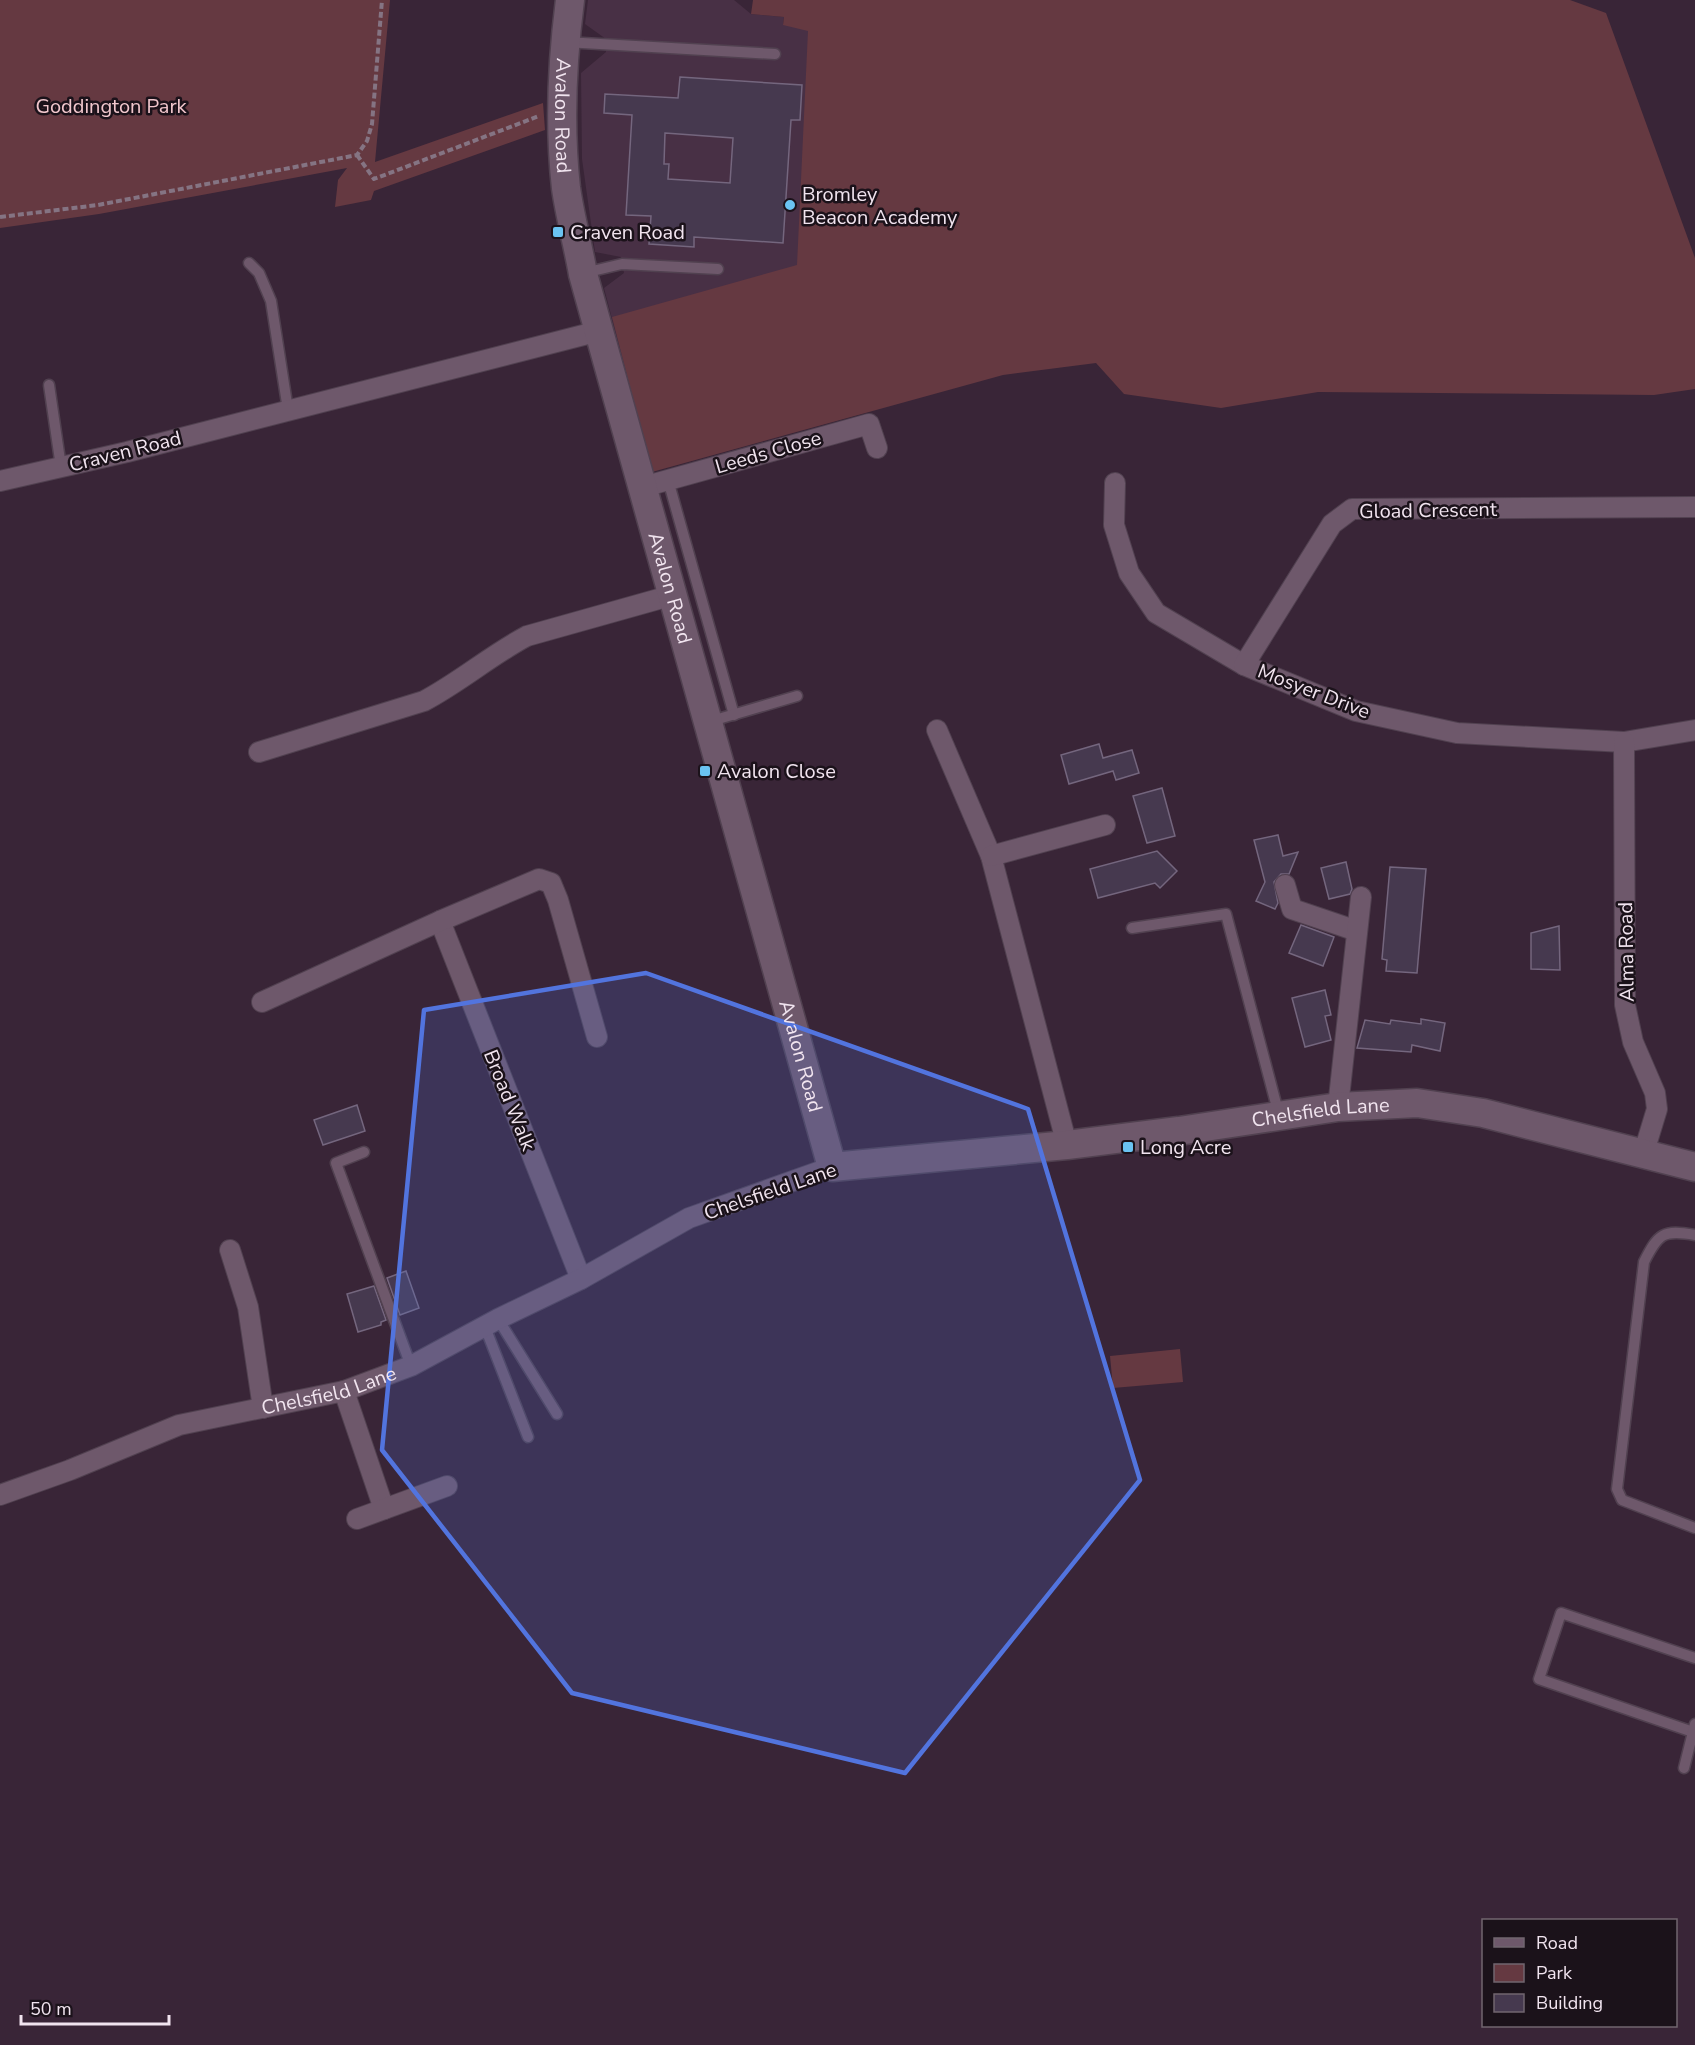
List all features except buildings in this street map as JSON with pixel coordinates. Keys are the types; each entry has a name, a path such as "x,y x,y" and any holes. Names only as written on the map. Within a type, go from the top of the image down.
{"street":[{"name":"Avalon Road","path":"570,0 565,42 562,111 566,189 583,274 598,331 655,484 673,595 832,1167"},
{"name":"Craven Road","path":"0,481 598,331"},
{"name":"Leeds Close","path":"655,484 869,424 877,448"},
{"name":"Mosyer Drive","path":"1115,483 1114,525 1130,573 1156,613 1244,665 1356,711 1457,733 1624,742 1695,730"},
{"name":"Gload Crescent","path":"1244,665 1332,524 1352,509 1695,507"},
{"path":"259,752 424,701 449,687 509,645 527,636 673,595"},
{"path":"937,730 991,856 1067,1145"},
{"name":"Alma Road","path":"1624,742 1625,1005 1633,1042 1655,1093 1657,1109 1643,1155"},
{"path":"991,856 1105,825"},
{"path":"262,1002 539,879 551,883 558,900 597,1037"},
{"path":"1285,885 1292,909 1357,931"},
{"path":"1338,1107 1361,897"},
{"name":"Broad Walk","path":"440,921 581,1279"},
{"name":"Chelsfield Lane","path":"0,1495 70,1470 179,1425 344,1390 411,1366 581,1279 689,1218 832,1167 1067,1145 1338,1107 1417,1103 1483,1113 1695,1167"},
{"path":"230,1250 248,1307 263,1408"},
{"path":"344,1390 384,1509"},
{"path":"357,1519 447,1486"}],"lane":[{"path":"565,42 775,54"},
{"path":"249,263 258,273 271,301 288,410"},
{"path":"583,274 622,264 718,269"},
{"path":"49,385 61,467"},
{"path":"655,484 734,715"},
{"path":"707,723 798,696"},
{"path":"1132,928 1226,914 1279,1115"},
{"path":"364,1152 336,1163 411,1366"},
{"path":"1695,1235 1675,1231 1666,1234 1654,1242 1644,1262 1617,1490 1622,1500 1628,1503 1695,1528"},
{"path":"492,1323 557,1414"},
{"path":"492,1323 528,1437"},
{"path":"1684,1768 1694,1728 1539,1679 1561,1613 1695,1658"}],"path":[{"path":"0,217 98,205 357,155 367,141 372,124 382,0"},
{"path":"357,155 374,179 541,115"}],"highlighted area":[{"path":"646,973 1028,1109 1140,1480 905,1773 572,1693 382,1450 424,1010"}],"shaded area":[{"path":"588,0 734,0 751,14 784,17 783,24 951,51 652,472 604,288 624,273 621,257 595,252 582,159 581,73 606,52 606,39 585,24"}],"green space":[{"name":"Goddington Park","path":"0,0 390,0 375,162 543,103 545,130 374,191 371,200 335,207 338,180 347,168 99,214 0,228"},
{"path":"753,0 1570,0 1606,13 1695,258 1695,389 1654,395 1318,392 1221,408 1124,394 1096,363 1003,375 652,472 612,317 797,265 808,31 783,25 784,17 751,14"},
{"path":"1180,1349 1183,1382 1113,1388 1110,1356"}],"place":[{"name":"Bromley Beacon Academy","path":"790,205"},
{"name":"Craven Road","path":"558,232"},
{"name":"Avalon Close","path":"705,771"},
{"name":"Long Acre","path":"1128,1147"}]}
